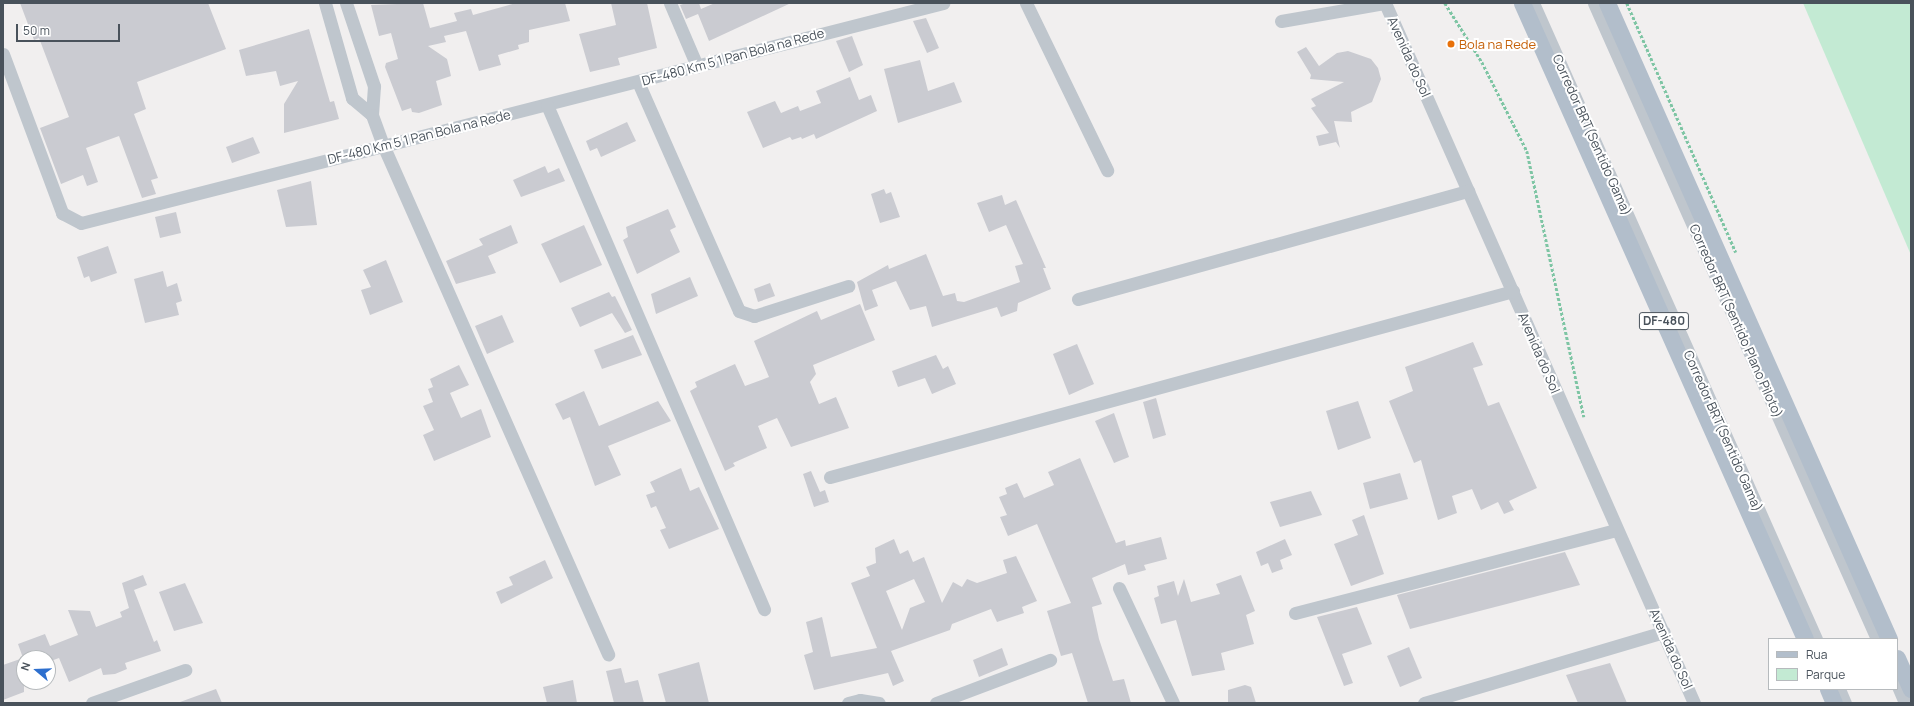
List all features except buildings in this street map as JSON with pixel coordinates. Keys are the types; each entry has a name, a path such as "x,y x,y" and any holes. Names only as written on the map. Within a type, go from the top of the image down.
{"main road":[{"name":"DF-480","path":"1522,3 1805,638"},
{"path":"1608,3 1889,638"},
{"path":"1898,660 1911,689"},
{"path":"1828,690 1834,703"}],"street":[{"path":"326,3 352,98 372,115"},
{"path":"346,3 374,86 372,115 383,146 608,654"},
{"path":"670,3 697,66"},
{"name":"DF-480 Km 5 1 Pan Bola na Rede","path":"3,54 62,213 71,220 81,223 638,82 942,3"},
{"path":"1026,3 1107,170"},
{"path":"1281,21 1385,3"},
{"name":"Avenida do Sol","path":"1385,3 1616,530 1664,632 1694,703"},
{"name":"Corredor BRT(Sentido Gama)","path":"1533,3 1816,638"},
{"name":"Corredor BRT(Sentido Plano Piloto)","path":"1594,3 1877,638"},
{"path":"332,26 351,20"},
{"path":"638,82 739,311 754,316 848,286"},
{"path":"547,105 764,609"},
{"path":"1078,299 1468,190"},
{"path":"830,477 1512,291"},
{"path":"1295,613 1616,530"},
{"path":"1119,588 1173,703"},
{"path":"1424,703 1664,632"},
{"path":"936,703 1050,660"},
{"path":"92,703 185,670"},
{"path":"1898,686 1906,703"},
{"path":"1839,690 1845,703"},
{"path":"848,703 860,700 879,703"}],"path":[{"path":"1445,3 1482,62 1527,151 1584,423"}],"green space":[{"path":"1803,3 1911,3 1911,255"}],"place":[{"name":"Bola na Rede","path":"1451,44"}]}
